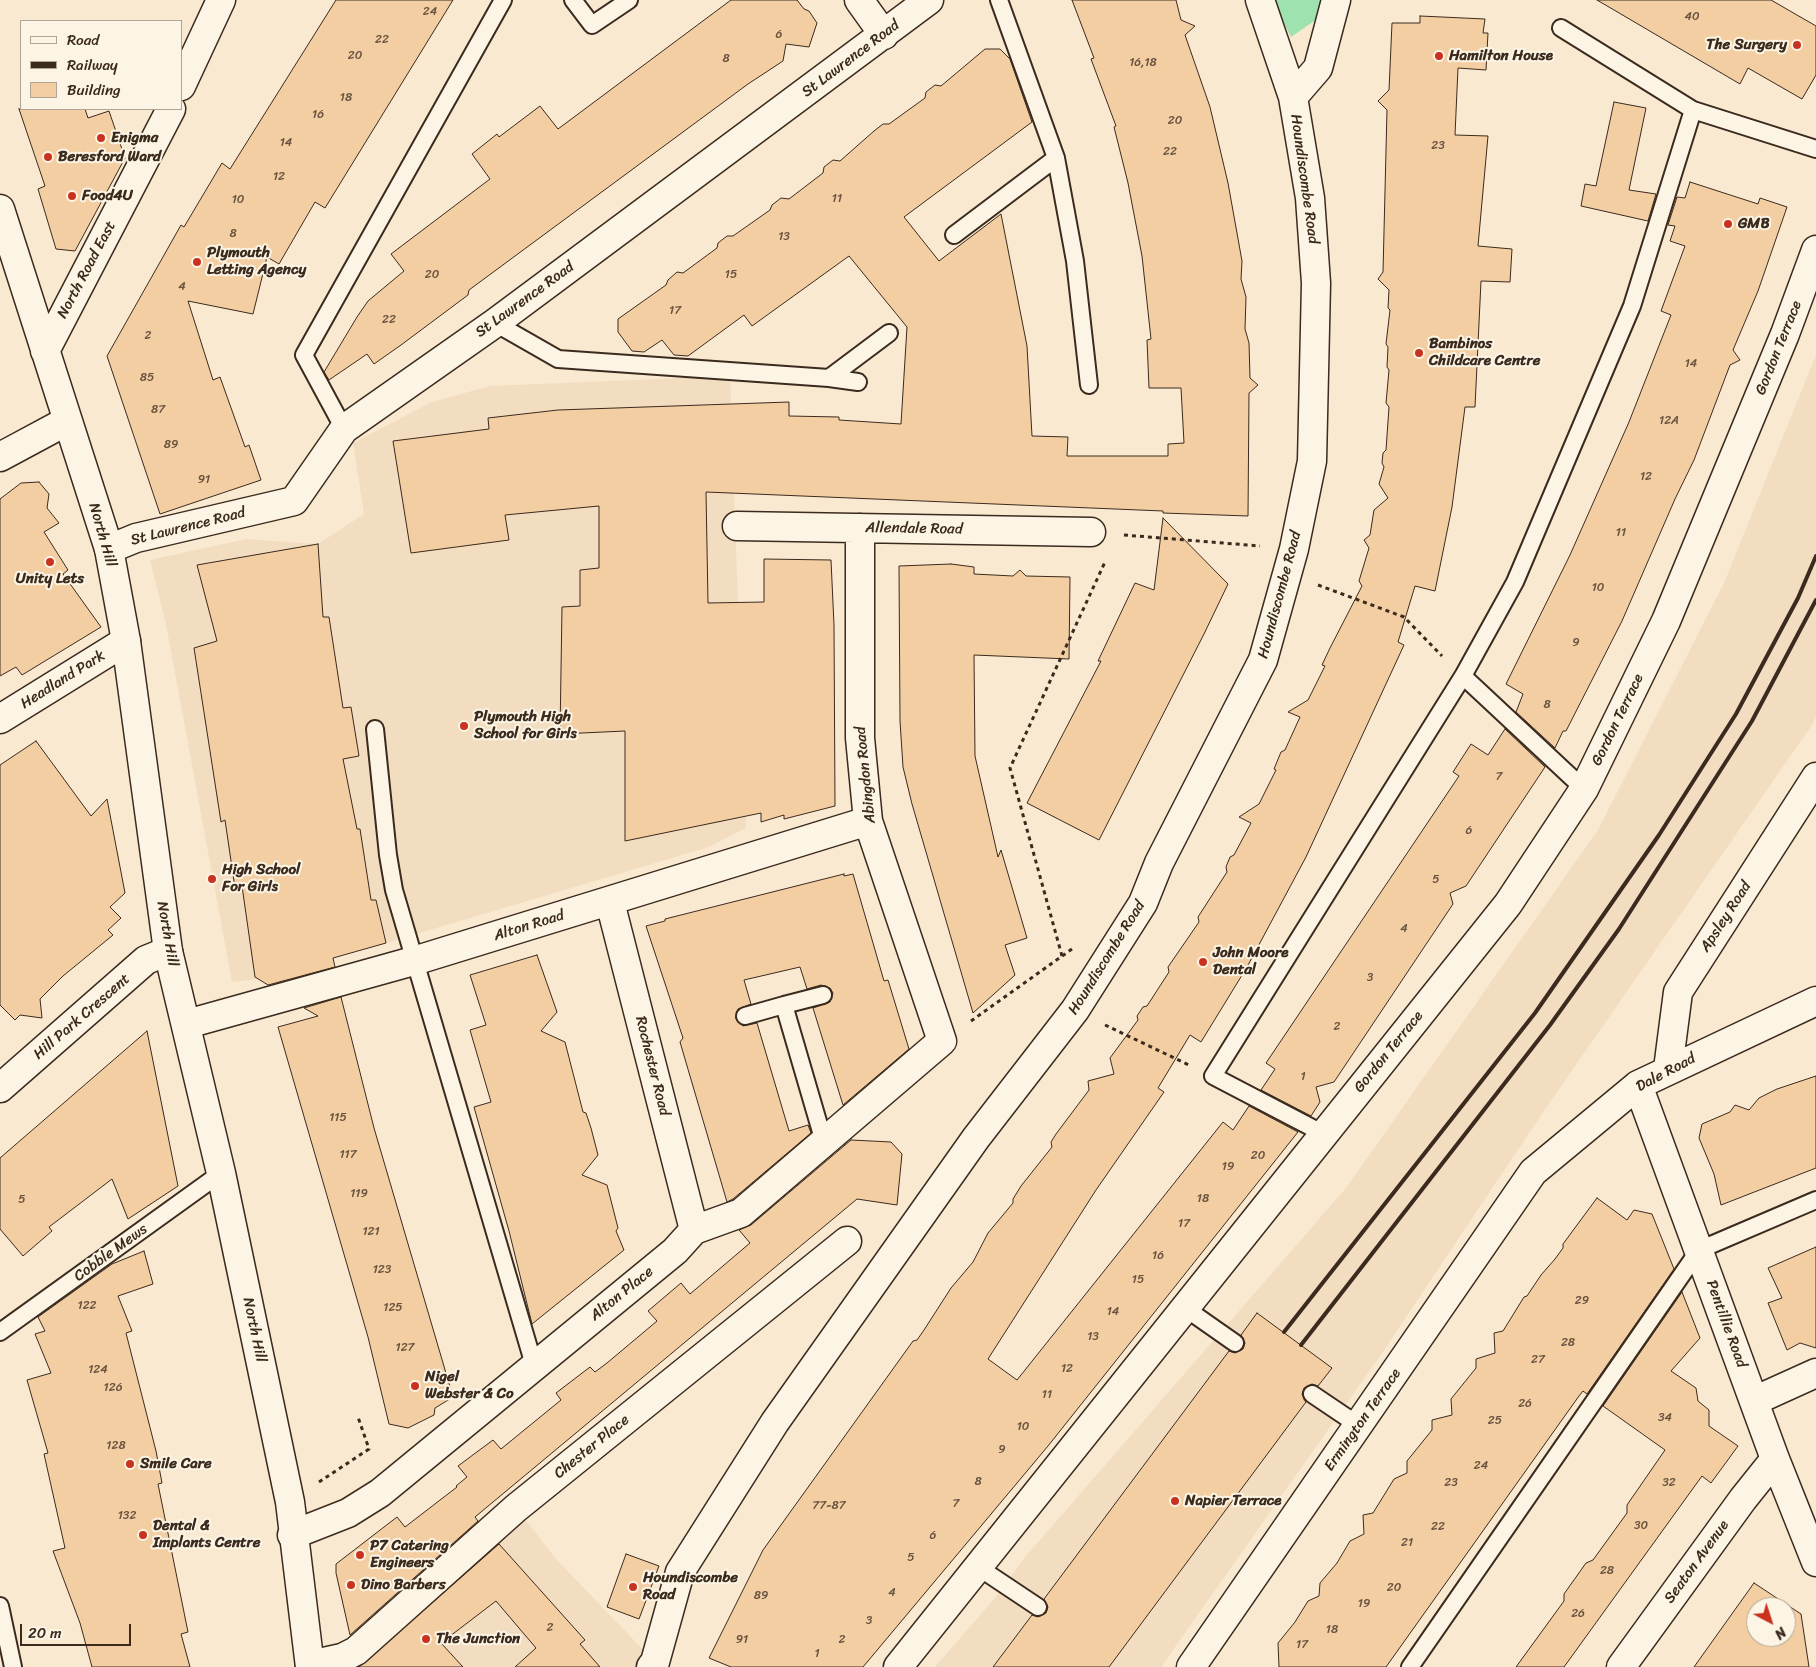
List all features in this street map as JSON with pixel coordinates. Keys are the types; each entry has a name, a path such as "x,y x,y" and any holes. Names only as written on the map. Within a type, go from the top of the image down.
{"street":[{"path":"182,84 221,0"},
{"path":"859,0 884,35"},
{"name":"St Lawrence Road","path":"108,549 136,538 294,501 344,429 495,323 929,0"},
{"name":"Houndiscombe Road","path":"658,1665 680,1572 775,1422 976,1138 1075,1010 1143,903 1159,863 1263,660 1291,561 1312,461 1316,283 1310,198 1293,97 1260,0"},
{"name":"Houndiscombe Road","path":"1293,97 1318,68 1336,0"},
{"name":"North Road East","path":"45,351 170,110"},
{"name":"North Hill","path":"0,209 108,549 126,641 168,951 187,1024 221,1173 290,1502 292,1535 310,1666"},
{"name":"Gordon Terrace","path":"1324,1134 1508,904 1584,789 1666,622 1785,334 1816,250"},
{"path":"0,457 67,421"},
{"name":"Allendale Road","path":"737,526 1091,532"},
{"name":"Abingdon Road","path":"860,528 860,738 868,821 942,1041"},
{"name":"Headland Park","path":"0,719 126,641"},
{"name":"Apsley Road","path":"1668,1069 1678,992 1816,777"},
{"name":"Alton Road","path":"187,1024 417,960 868,821"},
{"name":"Rochester Road","path":"610,902 694,1230"},
{"name":"Hill Park Crescent","path":"0,1088 146,960 168,951"},
{"name":"Dale Road","path":"1533,1172 1638,1085 1668,1069 1816,1001"},
{"name":"Alton Place","path":"292,1535 348,1513 380,1493 675,1251 694,1230 741,1213 942,1041"},
{"name":"Pentillie Road","path":"1638,1085 1775,1459 1816,1562"},
{"path":"898,1667 1324,1134"},
{"name":"Ermington Terrace","path":"1191,1667 1533,1172"},
{"name":"Chester Place","path":"310,1666 342,1658 356,1651 516,1508 847,1242"},
{"path":"1754,1401 1816,1373"},
{"name":"Seaton Avenue","path":"1621,1667 1743,1499 1775,1459"}],"lane":[{"path":"344,429 304,355 503,0"},
{"path":"573,0 592,25 629,0"},
{"path":"999,0 1056,158 1075,261 1089,385"},
{"path":"1561,28 1693,110 1816,149"},
{"path":"1324,1134 1213,1076 1463,676 1515,582 1632,306 1693,110"},
{"path":"954,235 1056,158"},
{"path":"495,323 558,359 829,378 858,382"},
{"path":"829,378 889,333"},
{"path":"1463,676 1584,789"},
{"path":"376,730 394,890 417,960 534,1365"},
{"path":"745,1016 823,995"},
{"path":"784,1005 824,1142"},
{"name":"Cobble Mews","path":"0,1332 221,1173"},
{"path":"1410,1667 1699,1250 1816,1200"},
{"path":"1184,1308 1235,1343"},
{"path":"1312,1394 1358,1425"},
{"path":"978,1567 1038,1607"},
{"path":"0,1606 13,1667"}],"path":[{"path":"1091,532 1291,561 1404,617 1463,676"},
{"path":"1062,956 1010,768 1106,561"},
{"path":"942,1041 1078,946"},
{"path":"1075,1010 1213,1076"},
{"path":"290,1502 369,1449 358,1417"}],"shaded area":[{"path":"1816,355 1816,716 1812,725 1548,1105 1380,1356 1161,1667 935,1667 995,1598 1026,1556 1346,1188 1598,830 1724,583"},
{"name":"Plymouth High School for Girls","path":"730,376 746,828 709,847 386,943 258,979 232,982 166,624 150,560 246,539 318,544 364,514 353,443 432,402 490,386"},
{"path":"516,1508 557,1560 655,1662 650,1667 341,1667"}],"green space":[{"path":"1272,0 1336,0 1333,8 1291,37"}],"building":[{"path":"336,0 453,0 325,208 315,202 279,264 267,257 253,314 188,301 213,380 220,377 245,447 249,445 261,480 160,514 107,356 181,225 184,227 222,163 230,169"},
{"path":"731,0 797,0 804,9 809,11 817,23 809,47 786,44 783,61 748,84 469,290 468,295 401,345 374,364 367,354 329,380 324,372 368,301 404,271 391,254 490,179 472,154 497,134 499,137 540,106 558,129"},
{"path":"1072,0 1176,0 1181,20 1195,26 1185,35 1210,107 1228,183 1242,261 1241,279 1246,297 1245,329 1249,343 1250,378 1258,385 1249,393 1248,516 706,492 708,603 764,602 764,559 831,560 834,625 835,806 784,819 784,815 761,822 761,813 625,841 625,731 560,734 562,607 580,606 580,570 599,568 599,506 505,515 509,540 411,553 393,441 489,429 488,418 558,410 789,402 789,416 839,417 839,420 901,424 907,327 849,256 752,326 744,315 688,356 674,355 662,340 644,352 632,351 618,332 618,319 666,285 668,280 677,272 683,273 717,248 718,243 727,236 733,236 770,210 772,205 781,198 789,199 823,173 824,167 833,160 840,161 883,124 889,124 925,98 926,92 935,85 941,86 985,49 1000,49 1010,59 1032,122 904,217 939,261 1001,214 1027,346 1032,436 1068,437 1067,456 1168,456 1168,444 1184,443 1181,388 1149,388 1147,340 1151,339 1142,256 1128,183 1114,127 1116,126 1091,59 1094,58"},
{"path":"1597,0 1771,0 1816,26 1816,75 1802,99 1748,68 1740,84"},
{"path":"1420,16 1485,19 1483,33 1488,33 1486,70 1458,68 1455,135 1488,136 1478,246 1512,249 1510,282 1481,281 1475,407 1465,407 1452,507 1435,591 1415,586 1398,642 1404,645 1306,857 1247,967 1201,1042 1190,1035 1158,1088 1164,1092 1096,1190 988,1359 1017,1380 1223,1122 1233,1130 1249,1106 1298,1132 1048,1446 863,1667 731,1667 709,1658 763,1550 913,1341 917,1340 951,1288 973,1262 988,1233 1013,1203 1013,1199 1021,1186 1052,1147 1051,1142 1056,1134 1089,1090 1088,1081 1114,1074 1110,1058 1138,1020 1137,1016 1143,1007 1147,1006 1169,972 1168,967 1199,922 1198,917 1227,872 1226,867 1230,857 1234,855 1251,823 1239,817 1259,804 1276,770 1274,769 1281,752 1285,750 1300,717 1288,712 1308,700 1325,666 1322,665 1330,648 1362,586 1359,581 1369,548 1364,540 1370,535 1374,510 1388,498 1379,484 1384,467 1382,463 1383,453 1386,450 1389,407 1386,403 1389,370 1387,367 1388,347 1386,344 1390,310 1388,308 1389,290 1378,279 1383,272 1387,110 1378,101 1389,90 1392,23 1420,23"},
{"path":"1614,102 1646,108 1629,190 1656,194 1648,221 1581,206 1585,184 1596,186"},
{"path":"19,109 85,110 88,118 109,111 125,158 75,251 56,249 38,189 45,186"},
{"path":"1690,182 1758,204 1760,198 1787,207 1758,291 1733,350 1740,360 1730,365 1694,460 1622,621 1566,731 1563,731 1555,748 1516,712 1523,694 1506,684 1570,555 1629,422 1671,315 1661,311 1685,246 1670,241 1675,226 1668,225 1677,197 1685,198"},
{"path":"39,482 49,494 47,508 59,523 44,532 68,570 63,574 101,627 22,675 16,667 0,676 0,499 21,483"},
{"path":"1163,518 1228,584 1099,840 1027,803 1101,661 1098,661 1135,583 1154,590"},
{"path":"318,544 323,617 329,617 343,708 351,707 359,756 343,759 357,829 360,829 371,900 376,900 386,943 333,958 335,967 268,985 255,977 242,886 235,888 225,820 221,822 194,648 217,641 197,565"},
{"path":"951,564 974,567 974,574 1013,576 1020,570 1026,576 1070,577 1069,659 974,655 975,756 998,857 1001,850 1027,938 1005,945 1015,975 973,1013 912,804 903,767 900,721 899,566"},
{"path":"1505,729 1545,767 1466,886 1450,893 1453,904 1334,1082 1316,1087 1320,1102 1311,1116 1261,1090 1275,1069 1266,1063 1459,776 1453,772 1471,744 1488,755"},
{"path":"36,741 91,816 107,799 125,893 110,907 121,918 108,930 113,935 63,976 40,999 42,1018 20,1015 15,1020 0,1005 0,765"},
{"path":"844,874 844,876 853,874 884,981 888,980 909,1049 843,1105 813,1008 830,1002 833,993 830,988 821,985 807,989 800,967 744,980 751,1004 738,1009 736,1019 743,1026 757,1023 789,1131 808,1125 811,1133 727,1202 680,1042 683,1038 646,926 665,921 665,919"},
{"path":"537,955 557,1012 541,1031 565,1042 583,1112 586,1113 598,1155 582,1175 607,1185 618,1228 616,1231 624,1250 532,1324 509,1231 474,1107 491,1102 470,1030 486,1025 470,975"},
{"path":"341,997 374,1128 453,1397 435,1408 434,1415 408,1428 389,1424 368,1337 278,1027 318,1016 304,1008"},
{"path":"147,1031 178,1186 128,1219 112,1179 49,1227 52,1231 23,1256 0,1229 0,1158"},
{"path":"1816,1076 1816,1168 1721,1205 1714,1174 1699,1138 1702,1124 1730,1112 1735,1105 1749,1110 1759,1098 1777,1089"},
{"path":"851,1140 891,1142 902,1154 897,1205 857,1199 475,1517 478,1521 350,1635 336,1573 336,1564 397,1517 405,1527 457,1487 467,1477 458,1466 493,1440 501,1449 561,1400 556,1393 590,1367 595,1372 607,1363 657,1321 648,1311 681,1283 690,1294 750,1243 739,1230 751,1225"},
{"path":"1597,1198 1627,1220 1634,1210 1652,1214 1674,1269 1587,1394 1583,1391 1579,1396 1386,1667 1279,1667 1278,1643 1295,1622 1308,1601 1319,1596 1320,1583 1337,1563 1350,1541 1364,1534 1363,1515 1373,1513 1394,1479 1407,1473 1407,1461 1432,1430 1432,1420 1452,1415 1451,1399 1476,1368 1476,1359 1495,1353 1494,1333 1503,1331 1524,1297 1527,1296 1541,1275 1555,1259 1563,1248 1563,1244"},
{"path":"1816,1247 1816,1348 1800,1343 1787,1350 1768,1303 1782,1298 1768,1268"},
{"path":"144,1251 153,1284 118,1296 132,1331 126,1333 156,1451 162,1483 158,1484 188,1632 181,1634 190,1667 92,1667 80,1623 53,1551 65,1548 44,1454 48,1453 27,1380 51,1373 35,1334 45,1331 38,1317 112,1264"},
{"path":"1682,1292 1700,1338 1671,1371 1696,1388 1698,1401 1709,1410 1709,1426 1738,1446 1711,1483 1702,1476 1564,1667 1516,1667 1564,1601 1564,1594 1586,1563 1593,1560 1627,1513 1627,1505 1665,1450 1603,1406"},
{"name":"Napier Terrace","path":"1257,1313 1332,1368 1318,1386 1312,1384 1304,1388 1302,1394 1306,1402 1109,1667 993,1667 1032,1615 1038,1617 1046,1613 1048,1607 1044,1599 1229,1351 1235,1353 1243,1349 1245,1343 1241,1335"},
{"path":"499,1544 585,1640 580,1644 600,1667 515,1667 536,1648 496,1601 441,1643 463,1667 359,1667"},
{"name":"Houndiscombe Road","path":"626,1554 659,1566 639,1619 607,1607"},
{"path":"1754,1583 1775,1597 1746,1597 1746,1647 1796,1647 1796,1611 1801,1614 1809,1667 1694,1667"}],"railway":[{"path":"1284,1332 1535,1013 1659,835 1736,714 1798,598 1816,556"},
{"path":"1301,1345 1550,1025 1619,929 1752,721 1816,600"}],"place":[{"name":"The Surgery","path":"1797,45"},
{"name":"Hamilton House","path":"1439,56"},
{"name":"Enigma","path":"101,138"},
{"name":"Beresford Ward","path":"48,157"},
{"name":"Food4U","path":"72,196"},
{"name":"GMB","path":"1728,224"},
{"name":"Plymouth Letting Agency","path":"197,262"},
{"name":"Bambinos Childcare Centre","path":"1419,353"},
{"name":"Unity Lets","path":"50,562"},
{"name":"Plymouth High School for Girls","path":"464,726"},
{"name":"High School For Girls","path":"212,879"},
{"name":"John Moore Dental","path":"1203,962"},
{"name":"Nigel Webster & Co","path":"415,1386"},
{"name":"Smile Care","path":"130,1464"},
{"name":"Napier Terrace","path":"1175,1501"},
{"name":"Dental & Implants Centre","path":"143,1535"},
{"name":"P7 Catering Engineers","path":"360,1555"},
{"name":"Dino Barbers","path":"351,1585"},
{"name":"Houndiscombe Road","path":"633,1587"},
{"name":"The Junction","path":"426,1639"}]}
